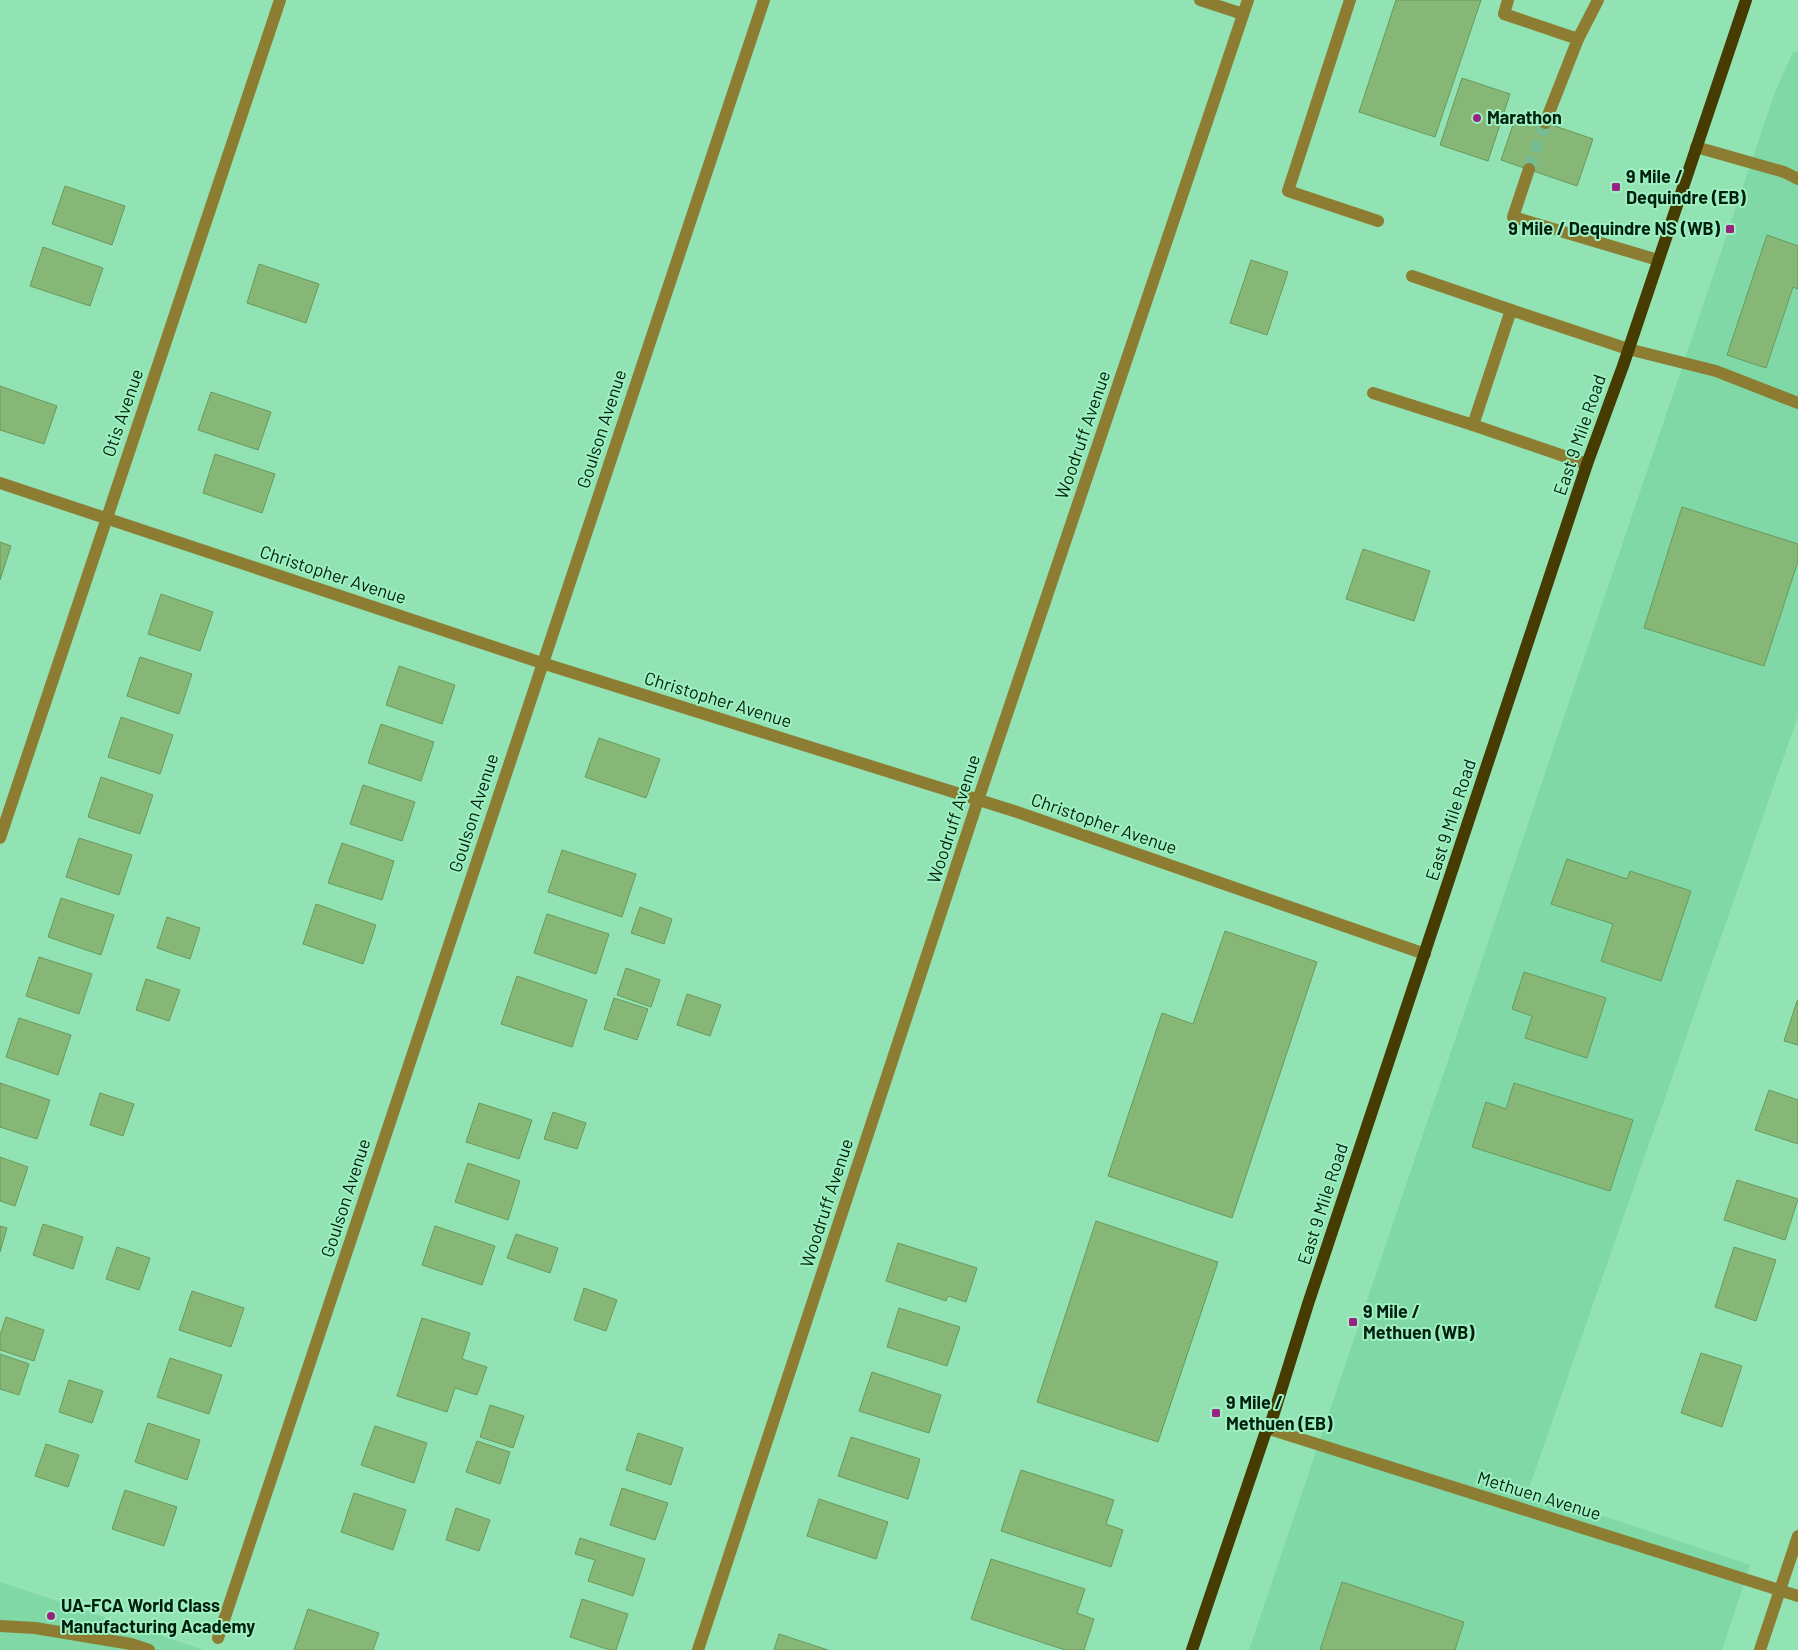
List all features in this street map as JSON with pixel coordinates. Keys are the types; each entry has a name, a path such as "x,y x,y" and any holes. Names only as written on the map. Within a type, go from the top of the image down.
{"main road":[{"name":"East 9 Mile Road","path":"1192,1650 1266,1431 1269,1429 1308,1304 1587,464 1628,349 1746,0"}],"street":[{"name":"Otis Avenue","path":"0,838 280,0"},
{"name":"Goulson Avenue","path":"218,1638 764,0"},
{"path":"1200,0 1243,14"},
{"name":"Woodruff Avenue","path":"698,1650 978,800 1248,0"},
{"path":"1350,0 1288,191 1378,221"},
{"path":"1508,0 1504,14 1578,39"},
{"path":"1545,122 1578,39 1598,0"},
{"path":"1696,146 1784,172 1798,179"},
{"path":"1529,169 1513,217 1658,260"},
{"path":"1412,276 1628,349 1716,371 1798,403"},
{"path":"1473,426 1511,310"},
{"path":"1372,393 1587,464"},
{"name":"Christopher Avenue","path":"0,483 542,663 978,800 1425,954"},
{"name":"Methuen Avenue","path":"1269,1429 1798,1596"},
{"path":"1760,1650 1798,1536"},
{"path":"0,1626 35,1628 122,1642 149,1650"}],"shaded area":[{"path":"1798,51 1798,716 1528,1491 1750,1565 1722,1650 1249,1650 1775,92 1793,52"},
{"name":"UA-FCA World Class Manufacturing Academy","path":"0,1582 204,1650 0,1650"}],"building":[{"path":"1396,0 1481,0 1435,137 1359,112"},
{"path":"1462,78 1510,94 1488,161 1440,145"},
{"path":"1517,113 1593,139 1577,186 1501,160"},
{"path":"65,186 125,206 112,245 52,224"},
{"path":"1767,235 1798,246 1798,289 1793,287 1766,368 1727,355"},
{"path":"43,247 103,268 90,306 30,286"},
{"path":"1251,260 1288,272 1267,335 1230,323"},
{"path":"259,264 319,284 306,323 247,303"},
{"path":"0,386 57,406 44,444 0,430"},
{"path":"211,392 271,412 258,450 198,430"},
{"path":"215,454 275,474 262,513 203,493"},
{"path":"1682,507 1798,544 1798,561 1764,666 1644,628"},
{"path":"0,542 11,546 0,580"},
{"path":"1363,549 1430,571 1414,621 1346,599"},
{"path":"161,594 213,612 200,651 148,634"},
{"path":"140,657 192,674 179,714 127,696"},
{"path":"399,666 455,685 442,724 386,705"},
{"path":"121,717 173,735 160,774 108,757"},
{"path":"381,724 434,742 421,781 368,763"},
{"path":"599,738 660,759 646,798 585,777"},
{"path":"101,777 153,795 140,834 88,817"},
{"path":"363,785 415,802 402,841 350,824"},
{"path":"79,838 132,855 119,895 66,877"},
{"path":"342,843 394,861 382,900 328,883"},
{"path":"562,850 636,874 622,917 548,892"},
{"path":"1567,859 1627,879 1630,871 1691,891 1661,981 1601,961 1613,924 1551,904"},
{"path":"61,898 114,915 101,955 48,937"},
{"path":"316,904 376,925 363,964 303,944"},
{"path":"640,907 672,919 664,944 631,933"},
{"path":"547,914 609,934 596,974 534,953"},
{"path":"167,917 200,928 190,959 157,948"},
{"path":"1225,931 1317,962 1232,1218 1108,1176 1162,1013 1193,1024"},
{"path":"39,957 92,974 79,1014 26,996"},
{"path":"626,968 660,980 651,1007 617,995"},
{"path":"1524,972 1606,998 1587,1058 1525,1038 1532,1016 1512,1009"},
{"path":"517,976 587,1000 572,1047 501,1024"},
{"path":"146,979 180,990 169,1021 136,1010"},
{"path":"687,994 721,1005 710,1036 677,1025"},
{"path":"614,998 648,1009 637,1040 604,1029"},
{"path":"1798,1001 1798,1045 1784,1041"},
{"path":"19,1018 71,1035 58,1075 6,1057"},
{"path":"0,1083 50,1100 37,1139 0,1127"},
{"path":"1514,1083 1633,1120 1610,1191 1472,1147 1486,1102 1506,1109"},
{"path":"1769,1090 1798,1100 1798,1144 1755,1130"},
{"path":"100,1093 134,1104 123,1136 90,1125"},
{"path":"479,1103 532,1120 519,1159 466,1142"},
{"path":"553,1112 586,1123 577,1149 544,1139"},
{"path":"0,1157 28,1167 15,1206 0,1201"},
{"path":"468,1163 520,1181 508,1220 455,1202"},
{"path":"1737,1180 1798,1199 1785,1240 1724,1220"},
{"path":"1096,1221 1218,1262 1158,1442 1037,1402"},
{"path":"43,1224 83,1237 73,1269 33,1255"},
{"path":"0,1226 7,1228 0,1252"},
{"path":"435,1226 495,1246 482,1285 422,1265"},
{"path":"516,1234 558,1248 550,1273 507,1258"},
{"path":"898,1243 977,1268 966,1302 948,1296 946,1301 886,1281"},
{"path":"117,1247 150,1258 139,1290 106,1279"},
{"path":"1734,1247 1776,1260 1756,1321 1715,1307"},
{"path":"584,1288 617,1300 606,1331 574,1320"},
{"path":"192,1291 244,1308 231,1347 179,1330"},
{"path":"899,1308 960,1327 947,1366 887,1347"},
{"path":"6,1317 44,1330 34,1361 0,1350 0,1335"},
{"path":"422,1318 470,1333 462,1359 487,1367 477,1395 455,1388 447,1412 397,1396"},
{"path":"1701,1353 1742,1366 1722,1427 1681,1413"},
{"path":"0,1354 29,1364 19,1395 0,1389"},
{"path":"170,1358 222,1375 209,1414 157,1397"},
{"path":"872,1372 941,1395 929,1433 859,1411"},
{"path":"69,1380 103,1391 92,1423 59,1412"},
{"path":"490,1405 524,1416 513,1448 480,1437"},
{"path":"148,1423 200,1440 187,1480 135,1462"},
{"path":"375,1426 427,1443 414,1483 361,1465"},
{"path":"638,1433 683,1448 671,1485 626,1470"},
{"path":"851,1437 920,1459 908,1499 838,1476"},
{"path":"477,1441 510,1452 500,1484 466,1472"},
{"path":"46,1444 79,1455 68,1487 35,1476"},
{"path":"1021,1470 1114,1500 1106,1524 1123,1530 1111,1567 1001,1531"},
{"path":"622,1488 668,1503 655,1540 610,1525"},
{"path":"125,1490 177,1507 164,1546 112,1529"},
{"path":"354,1493 406,1510 393,1550 341,1532"},
{"path":"819,1499 888,1522 876,1559 807,1536"},
{"path":"456,1508 490,1520 479,1551 446,1540"},
{"path":"580,1538 645,1559 633,1596 588,1581 595,1560 575,1554"},
{"path":"991,1559 1085,1589 1077,1613 1094,1619 1084,1650 1065,1650 971,1619"},
{"path":"1342,1582 1464,1622 1455,1650 1320,1650"},
{"path":"582,1599 628,1614 616,1650 610,1650 570,1637"},
{"path":"308,1609 379,1633 373,1650 294,1650"},
{"path":"779,1634 828,1650 774,1650"}],"tunnel":[{"path":"1529,169 1545,123"}],"place":[{"name":"Marathon","path":"1477,118"},
{"name":"9 Mile / Dequindre (EB)","path":"1616,187"},
{"name":"9 Mile / Dequindre NS (WB)","path":"1730,229"},
{"name":"9 Mile / Methuen (WB)","path":"1353,1322"},
{"name":"9 Mile / Methuen (EB)","path":"1216,1413"},
{"name":"UA-FCA World Class Manufacturing Academy","path":"51,1616"}]}
